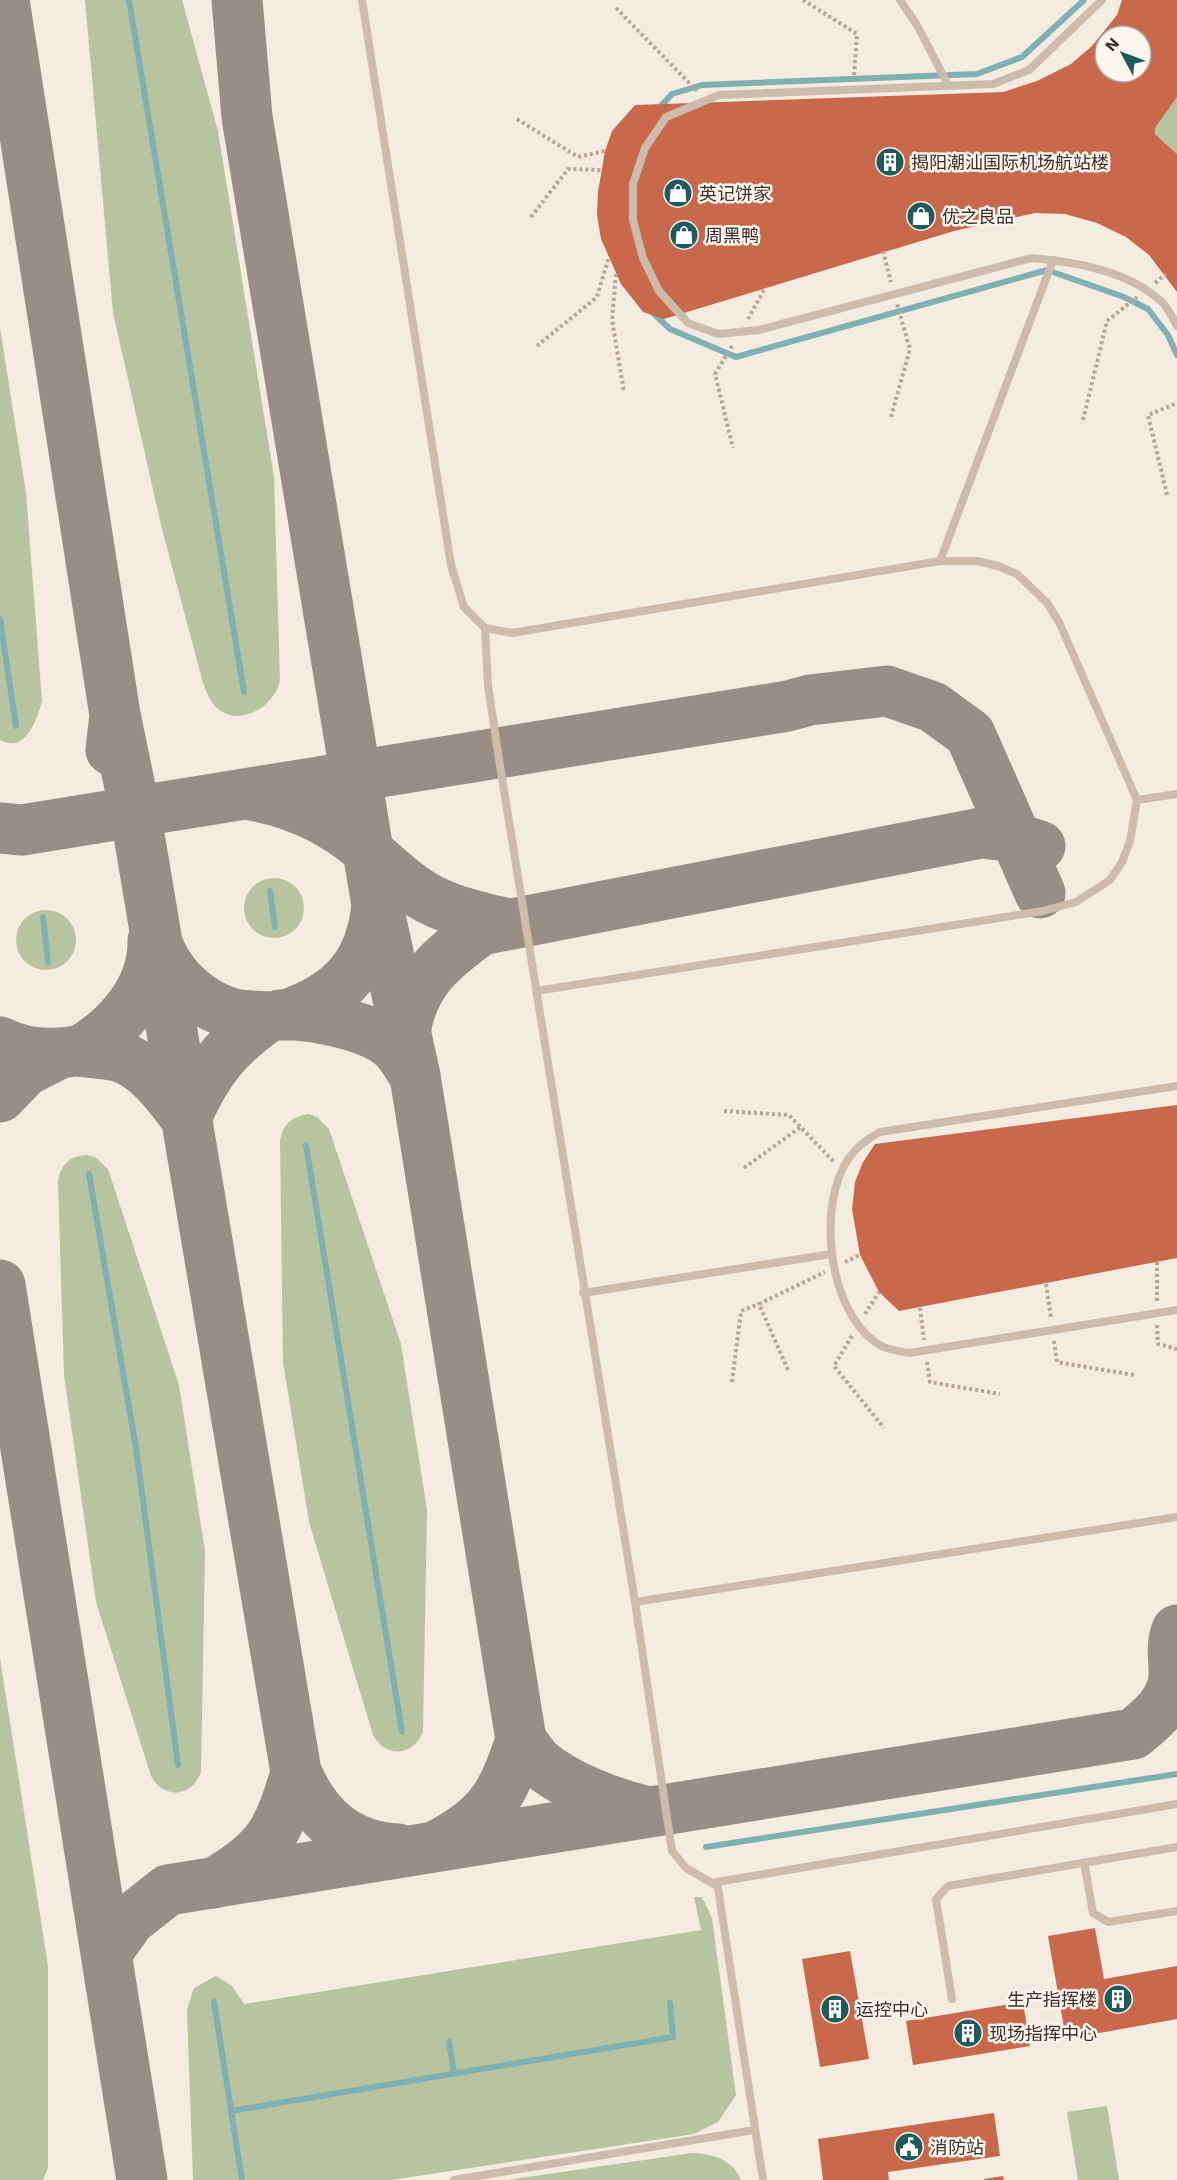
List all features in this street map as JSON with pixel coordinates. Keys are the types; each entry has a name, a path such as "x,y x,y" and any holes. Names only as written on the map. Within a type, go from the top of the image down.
{"lane":[{"path":"362,0 451,565 464,607 485,628 512,633 940,561 977,561 998,566 1017,574 1047,603 1059,622 1137,800 1130,841 1122,862 1110,880 1076,902 1031,913 536,991"},
{"path":"900,0 917,25 948,86"},
{"path":"1102,0 1029,70 993,84 719,95 666,117 645,148 633,184 633,220 643,258 659,291 688,323 718,334 759,330 1032,258 1074,262 1136,282 1164,304 1177,326"},
{"path":"940,561 1053,260"},
{"path":"485,628 488,685 583,1293 635,1602 672,1851 686,1868 717,1886"},
{"path":"1137,800 1177,794"},
{"path":"1177,1086 880,1132 863,1141 847,1160 836,1188 831,1215 831,1254 840,1292 852,1315 866,1334 892,1351 909,1353 1177,1310"},
{"path":"583,1293 831,1254"},
{"path":"635,1602 1177,1517"},
{"path":"763,2180 717,1882 1177,1804"},
{"path":"952,1999 936,1899 948,1886 1177,1847"},
{"path":"1084,1862 1093,1913 1108,1922 1177,1911"},
{"path":"454,2180 754,2130"}],"path":[{"path":"803,0 857,34 853,86"},
{"path":"616,8 700,95"},
{"path":"517,119 578,157 605,151"},
{"path":"531,217 568,170 602,170"},
{"path":"883,251 892,284"},
{"path":"537,346 597,297 609,257"},
{"path":"616,274 612,320 624,392"},
{"path":"1149,288 1166,274"},
{"path":"743,326 765,288"},
{"path":"1083,420 1107,321 1141,294"},
{"path":"891,417 910,349 895,295"},
{"path":"733,448 715,374 738,336"},
{"path":"1167,495 1148,415 1177,404"},
{"path":"724,1111 789,1115 839,1167"},
{"path":"744,1168 801,1127"},
{"path":"840,1265 860,1255"},
{"path":"732,1382 741,1311 830,1269"},
{"path":"1046,1284 1052,1329"},
{"path":"862,1320 879,1292"},
{"path":"759,1304 788,1370"},
{"path":"920,1308 930,1382 1000,1394"},
{"path":"856,1329 834,1366 885,1428"},
{"path":"1054,1340 1057,1362 1134,1375"}],"green space":[{"path":"85,0 182,0 218,131 274,477 280,681 270,700 262,707 243,716 233,716 214,705 203,683 162,529 113,313"},
{"path":"1177,97 1177,154 1155,134 1155,128"},
{"path":"0,328 26,493 42,701 29,732 23,739 9,743 0,740"},
{"path":"274,878 295,887 304,908 295,929 274,938 253,929 244,908 253,887"},
{"path":"46,910 67,919 76,940 67,961 46,970 25,961 16,940 25,919"},
{"path":"309,1114 317,1117 329,1129 401,1344 427,1510 423,1732 413,1746 399,1752 385,1748 373,1735 309,1522 283,1362 280,1140 283,1129 289,1122"},
{"path":"87,1155 95,1157 108,1169 179,1385 205,1551 201,1772 197,1780 185,1791 170,1792 163,1789 151,1776 96,1602 64,1375 58,1181 61,1170 67,1162"},
{"path":"0,1658 48,1966 48,2168 43,2180 0,2180"},
{"path":"694,1897 702,1897 712,1918 736,2095 718,2122 694,2134 391,2180 193,2180 187,2009 194,1988 216,1976 232,1986 244,2004 701,1930"},
{"path":"1107,2106 1119,2180 1078,2180 1067,2112"},
{"path":"692,2153 714,2156 727,2162 741,2180 507,2180"}],"building":[{"name":"揭阳潮汕国际机场航站楼","path":"1122,0 1177,0 1177,97 1155,128 1155,134 1177,154 1177,292 1149,255 1126,237 1097,223 1065,214 1035,213 954,231 664,319 643,312 621,284 601,239 597,215 598,192 605,151 612,131 635,105 1003,92 1037,81 1071,64 1093,45 1093,84 1153,84 1153,24 1110,24 1117,15"},
{"path":"1177,1105 1177,1258 899,1311 879,1292 860,1255 852,1209 855,1182 863,1162 875,1144"},
{"name":"生产指挥楼","path":"1095,1928 1104,1979 1177,1966 1177,2019 1066,2039 1048,1936"},
{"name":"运控中心","path":"850,1951 869,2059 820,2067 802,1959"},
{"name":"现场指挥中心","path":"1023,2002 1030,2046 913,2065 906,2021"},
{"name":"消防站","path":"994,2113 1000,2156 888,2172 889,2180 823,2180 818,2139"},
{"path":"1003,2176 1004,2180 984,2180 984,2179"}],"waterway":[{"path":"129,0 244,692"},
{"path":"658,109 672,94 702,85 977,74 1022,57 1084,0"},
{"path":"651,311 670,329 736,357 1047,270 1124,297 1148,309 1168,335 1177,355"},
{"path":"0,619 16,726"},
{"path":"270,891 275,927"},
{"path":"43,917 48,962"},
{"path":"306,1145 402,1732"},
{"path":"89,1174 136,1448 178,1765"},
{"path":"706,1847 1177,1774"},
{"path":"214,2002 242,2180"},
{"path":"231,2111 673,2037 670,2003"},
{"path":"449,2042 454,2073"}],"taxiway":[{"path":"4,0 115,715 111,750"},
{"path":"237,0 247,117 377,905 368,944 361,961 351,975 323,998 286,1015"},
{"path":"0,828 22,830 788,706 810,700 887,691 933,707 970,734 1040,893"},
{"path":"115,715 135,811 296,1772 284,1810 269,1838 247,1861 214,1883"},
{"path":"251,795 283,803 329,823 356,841 405,884 429,899 462,912 509,924"},
{"path":"405,1033 414,999 422,985 442,961 481,930 981,833 1008,836 1040,846"},
{"path":"378,907 415,1076 521,1740 508,1775 493,1802 472,1824 440,1844"},
{"path":"80,1051 108,1031 132,1005 148,975 153,940"},
{"path":"159,948 180,980 189,990 210,1005 234,1014 268,1017"},
{"path":"280,1015 307,1016 339,1022 369,1032 395,1048 415,1076"},
{"path":"80,1051 117,1056 138,1066 156,1081 186,1118 201,1087 219,1061 240,1039 268,1017"},
{"path":"0,1042 14,1048 42,1053 70,1052 113,1044"},
{"path":"0,1097 25,1071 58,1054"},
{"path":"0,1285 142,2180"},
{"path":"107,1952 130,1920 168,1890 1133,1734 1160,1710 1169,1695 1174,1677 1173,1648 1177,1630"},
{"path":"521,1740 538,1762 574,1786 645,1811"},
{"path":"296,1772 313,1803 335,1827 363,1842 398,1849"}],"place":[{"name":"揭阳潮汕国际机场航站楼","path":"890,162"},
{"name":"英记饼家","path":"678,193"},
{"name":"优之良品","path":"921,216"},
{"name":"周黑鸭","path":"684,235"},
{"name":"生产指挥楼","path":"1118,1999"},
{"name":"运控中心","path":"835,2009"},
{"name":"现场指挥中心","path":"968,2033"},
{"name":"消防站","path":"909,2147"}]}
